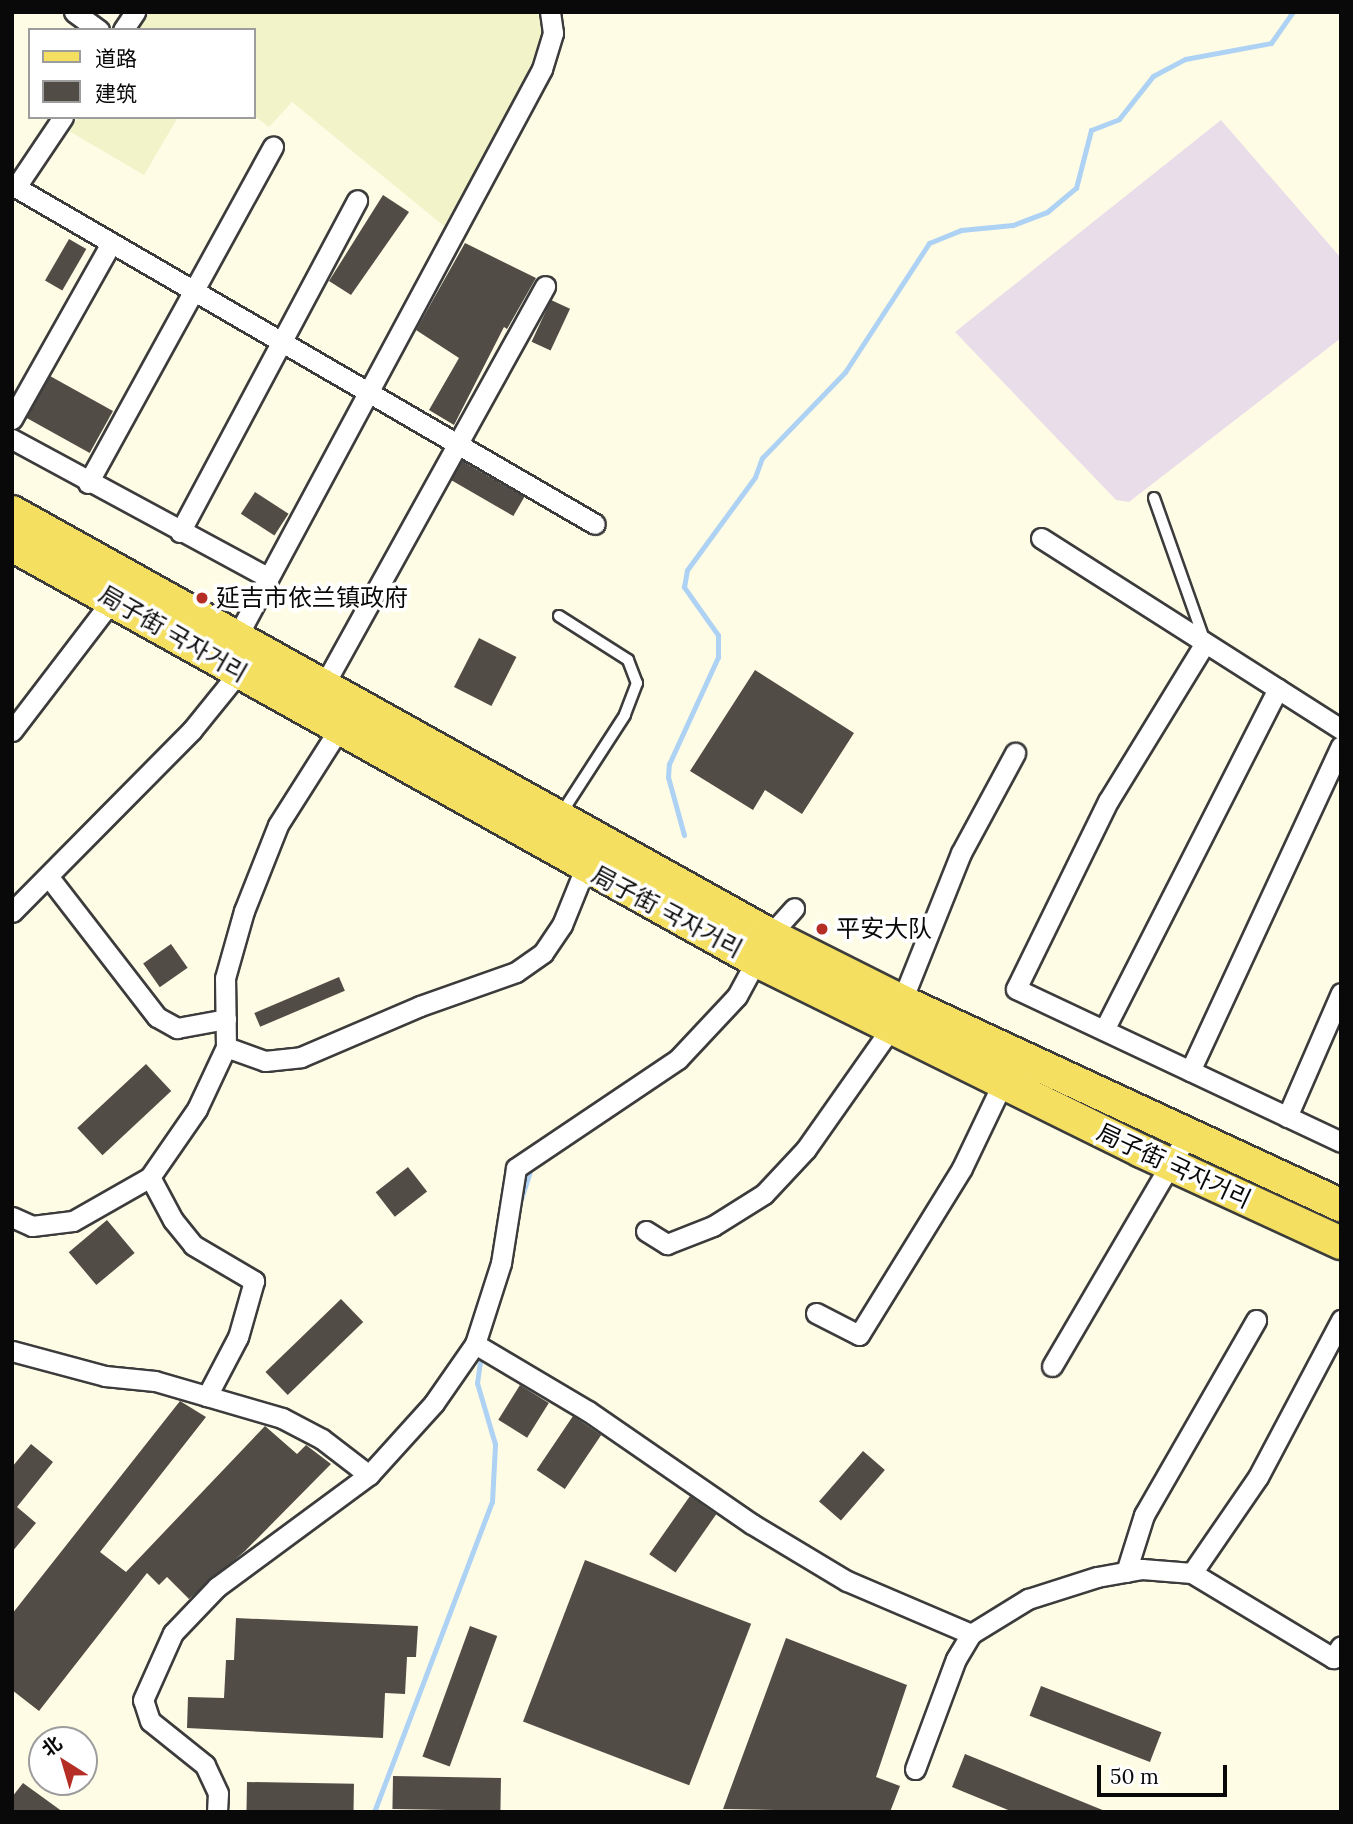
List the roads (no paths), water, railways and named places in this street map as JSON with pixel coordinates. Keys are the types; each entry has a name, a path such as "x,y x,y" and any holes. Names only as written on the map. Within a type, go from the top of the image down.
{"main road":[{"name":"局子街 국자거리","path":"12,512 339,729 585,868 764,948 897,1015 1003,1083 1170,1165 1341,1244"},
{"name":"局子街 국자거리","path":"16,553 233,658 324,685 558,817 764,948"},
{"name":"局子街 국자거리","path":"897,1015 1016,1054 1341,1205"}],"street":[{"path":"74,12 96,28"},
{"path":"124,28 135,12"},
{"path":"12,912 192,730 233,658 265,576 371,393 542,69 553,33 550,12"},
{"path":"63,119 14,186 595,524"},
{"path":"88,483 273,145"},
{"path":"180,532 284,343 356,200"},
{"path":"12,419 111,243"},
{"path":"324,685 545,286"},
{"path":"12,439 88,483 265,576"},
{"path":"1041,538 1341,729"},
{"path":"12,731 113,599"},
{"path":"1205,643 1108,801 1016,989 1341,1142"},
{"path":"1104,1030 1278,689"},
{"path":"12,1217 32,1226 73,1221 150,1177 197,1109 226,1047 225,978 244,911 278,825 339,729"},
{"path":"1190,1071 1341,747"},
{"path":"646,1231 667,1244 713,1226 764,1194 806,1149 897,1015 961,853 1015,753"},
{"path":"226,1047 265,1061 301,1057 420,1006 516,972 543,954 556,934 585,868"},
{"path":"48,876 157,1017 177,1028 226,1019"},
{"path":"217,1812 218,1793 205,1765 150,1721 143,1700 155,1664 173,1633 217,1587 369,1475 482,1348 501,1263 511,1187 522,1164 678,1059 737,996 764,948 794,908"},
{"path":"1287,1117 1341,993"},
{"path":"816,1313 859,1335 962,1168 1016,1054"},
{"path":"1052,1366 1188,1134"},
{"path":"150,1177 173,1220 193,1245 254,1281 238,1337 207,1396"},
{"path":"1126,1572 1144,1515 1256,1320"},
{"path":"1192,1573 1258,1477 1341,1320"},
{"path":"482,1348 847,1581 971,1634"},
{"path":"12,1351 207,1396 282,1418 322,1439 369,1475"},
{"path":"915,1769 956,1659 971,1634 1028,1600 1126,1572 1192,1573 1333,1658 1341,1646"}],"lane":[{"path":"1154,498 1205,643"},
{"path":"558,817 625,715 637,683 628,660 559,616"}],"waterway":[{"path":"684,835 668,777 669,764 718,657 718,635 684,587 687,570 755,477 762,458 845,372 929,243 961,230 1013,225 1047,212 1076,188 1091,130 1119,119 1153,76 1185,59 1271,43 1293,12"},
{"path":"520,1202 532,1164"},
{"path":"374,1812 492,1502 495,1444 477,1383 481,1354"}],"place":[{"name":"延吉市依兰镇政府","path":"202,598"},
{"name":"平安大队","path":"822,929"}]}
